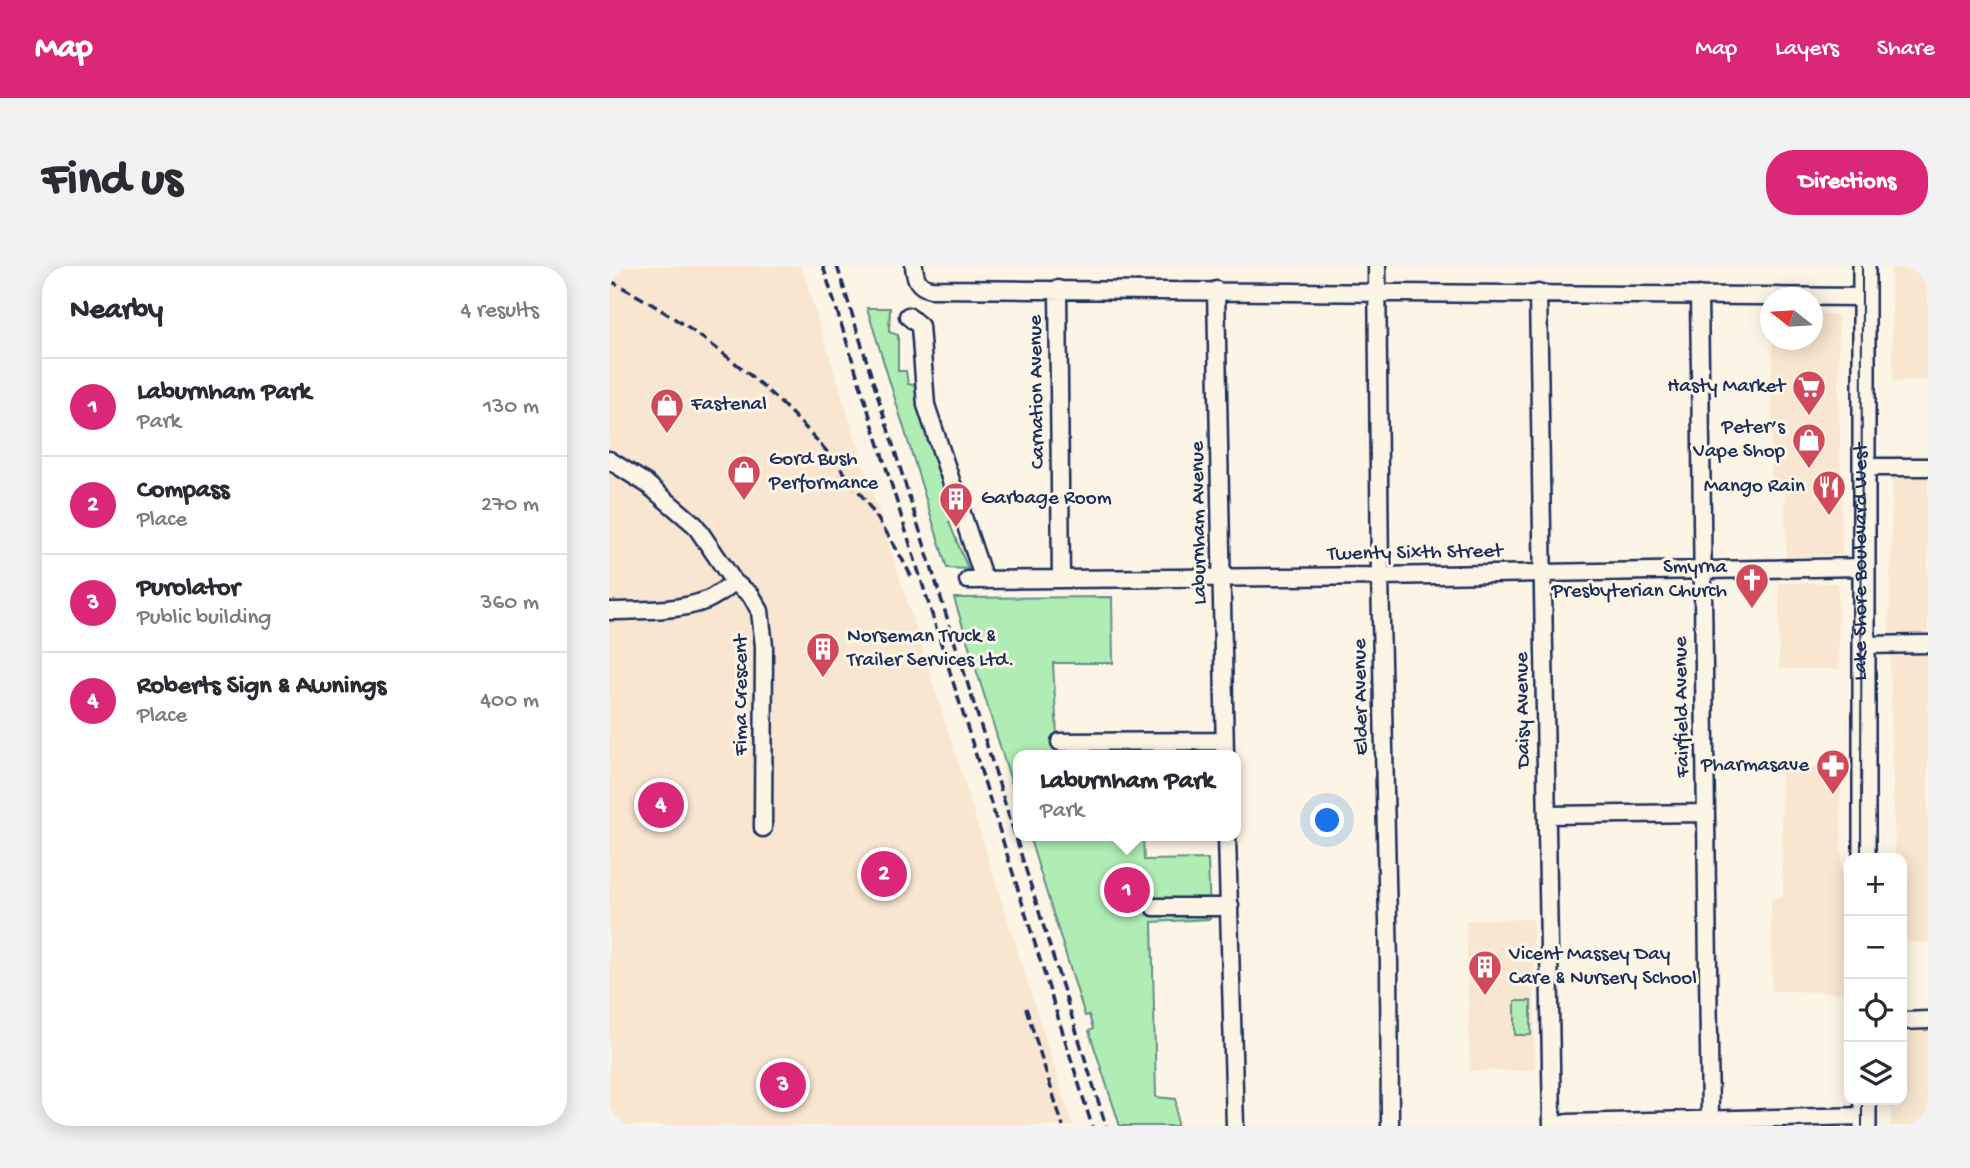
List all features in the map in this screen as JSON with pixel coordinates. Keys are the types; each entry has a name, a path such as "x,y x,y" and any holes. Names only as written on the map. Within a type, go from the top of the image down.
{"main road":[{"name":"Lake Shore Boulevard West","path":"1864,266 1864,853"}],"street":[{"path":"914,266 918,283 923,288 931,289 1864,297"},
{"name":"Elder Avenue","path":"1377,266 1390,1126"},
{"name":"Carnation Avenue","path":"1058,289 1061,578"},
{"name":"Laburnham Avenue","path":"1216,290 1225,748"},
{"name":"Daisy Avenue","path":"1538,293 1554,1126"},
{"name":"Fairfield Avenue","path":"1699,295 1710,1118"},
{"name":"Twenty Sixth Street","path":"908,316 921,326 926,405 976,580 1863,568"},
{"name":"Fima Crescent","path":"609,460 647,484 695,525 734,582 751,594 759,611 763,628 763,828"},
{"path":"1863,467 1928,467"},
{"path":"609,611 690,605 718,594 734,582"},
{"path":"1863,645 1928,644"},
{"path":"1061,742 1225,748"},
{"path":"1548,815 1705,813"},
{"path":"1227,841 1235,1126"},
{"path":"1154,906 1230,905"},
{"path":"1907,1021 1928,1020"},
{"path":"1554,1126 1567,1123 1710,1118 1790,1121 1865,1114"}],"shaded area":[{"path":"609,266 801,266 1073,1126 609,1126"},
{"path":"1891,266 1928,266 1928,380 1893,381"},
{"path":"1823,314 1833,314 1838,317 1842,555 1786,557 1785,492 1771,492 1772,350 1823,350"},
{"path":"1893,455 1928,455 1928,942 1907,942 1907,853 1895,853 1889,626"},
{"path":"1779,583 1838,583 1839,669 1779,669"},
{"path":"1840,768 1844,992 1772,991 1771,899 1783,897 1781,769"},
{"path":"1533,919 1535,1070 1470,1071 1466,920"},
{"path":"1928,1031 1928,1126 1891,1126 1891,1105 1907,1105 1907,1032"}],"green space":[{"path":"867,308 890,308 889,332 898,335 898,371 906,371 908,384 917,385 959,520 949,522 968,569 947,568"},
{"path":"1112,597 1113,663 1053,663 1058,750 1013,750 1013,788 954,598"},
{"path":"1031,841 1143,841 1144,860 1208,859 1210,919 1152,922 1156,1097 1176,1099 1177,1126 1120,1126 1089,1031 1093,1029 1089,1015 1085,1016"},
{"path":"1515,1001 1531,1001 1531,1035 1515,1035"}],"tram line":[{"path":"1861,853 1862,266"},
{"path":"1862,1105 1862,1126"}],"railway":[{"path":"823,266 1092,1126"},
{"path":"837,266 1013,829"},
{"path":"609,280 701,337 744,370 784,406 822,446 856,488 913,580"},
{"path":"1017,841 1106,1126"},
{"path":"1026,1008 1063,1126"}],"place":[{"name":"Hasty Market","path":"1809,417"},
{"name":"Fastenal","path":"667,435"},
{"name":"Peter’s Vape Shop","path":"1809,470"},
{"name":"Gord Bush Performance","path":"744,502"},
{"name":"Mango Rain","path":"1829,517"},
{"name":"Garbage Room","path":"956,529"},
{"name":"Smyrna Presbyterian Church","path":"1752,610"},
{"name":"Norseman Truck & Trailer Services Ltd.","path":"823,679"},
{"name":"Pharmasave","path":"1833,796"},
{"name":"Roberts Sign & Awnings","path":"661,805"},
{"name":"Compass","path":"884,874"},
{"name":"Laburnham Park","path":"1127,890"},
{"name":"Vicent Massey Day Care & Nursery School","path":"1485,997"},
{"name":"Purolator","path":"783,1085"}]}
